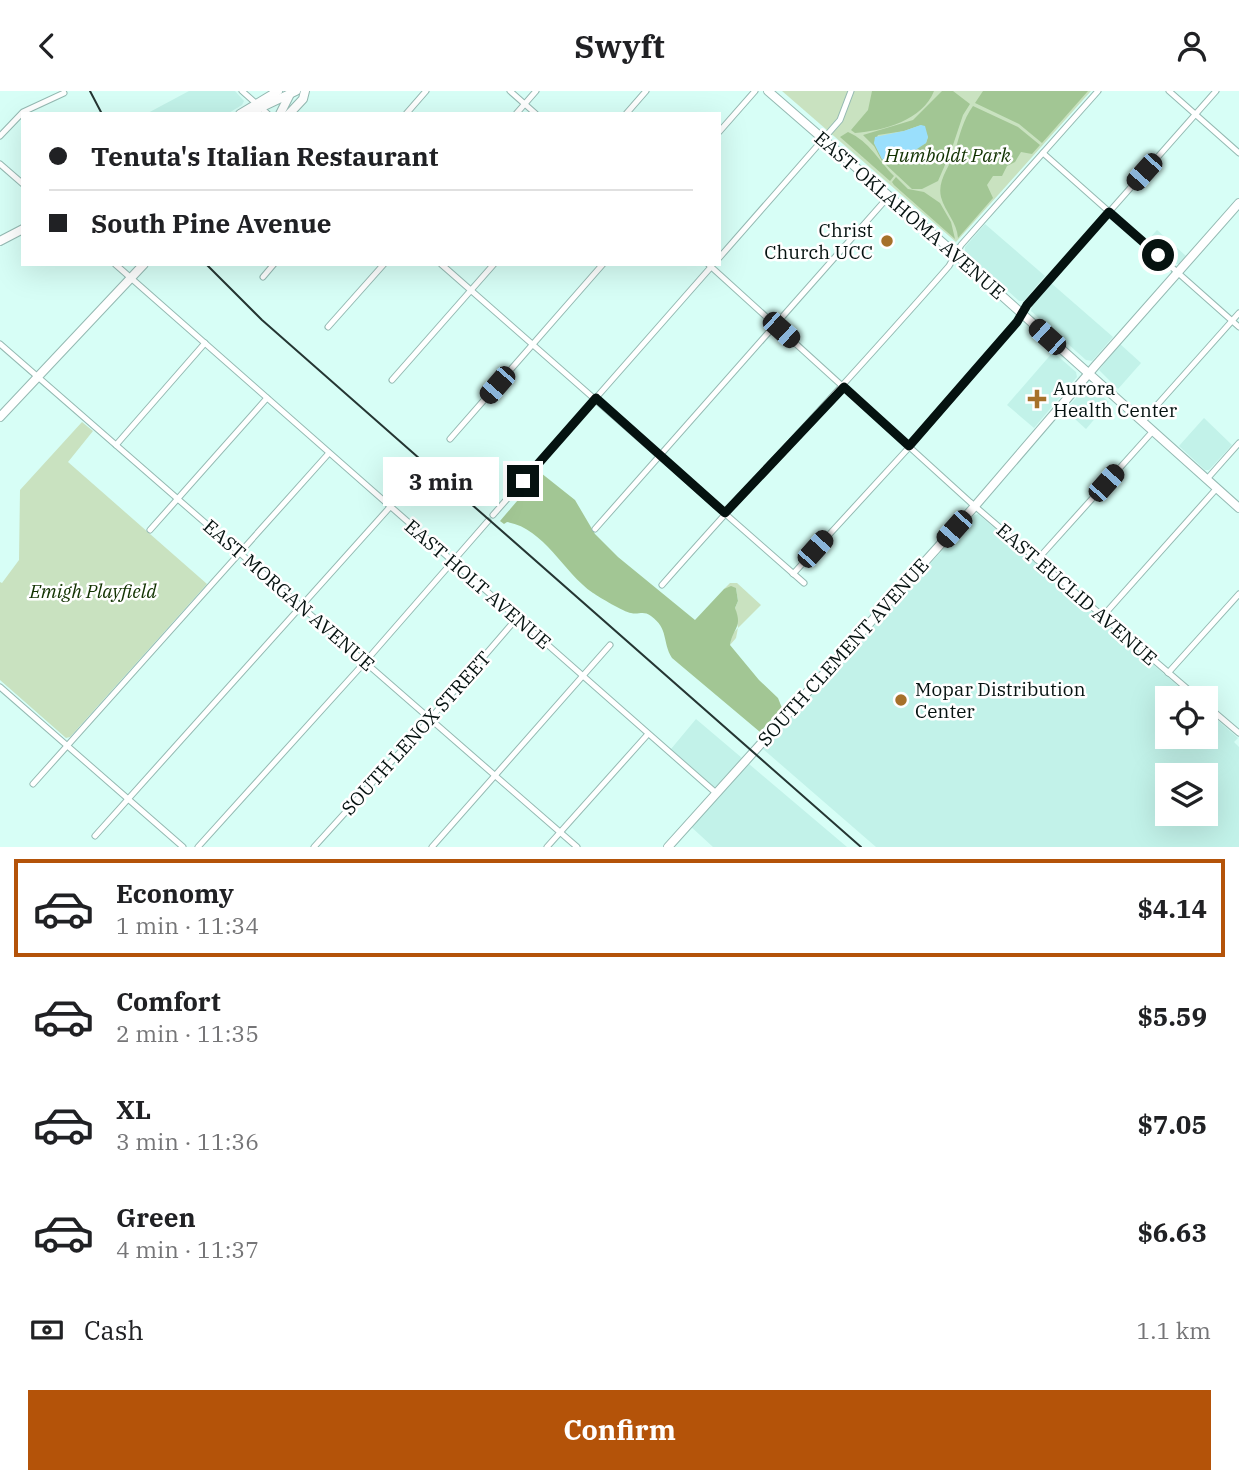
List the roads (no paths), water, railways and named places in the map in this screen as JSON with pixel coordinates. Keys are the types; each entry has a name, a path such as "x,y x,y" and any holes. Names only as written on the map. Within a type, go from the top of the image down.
{"street":[{"path":"242,91 262,108"},
{"path":"262,108 278,91"},
{"path":"291,112 303,99 305,91"},
{"path":"408,112 426,91"},
{"path":"510,91 534,112"},
{"path":"518,112 536,91"},
{"path":"628,112 646,91"},
{"path":"721,130 755,91"},
{"name":"EAST OKLAHOMA AVENUE","path":"768,91 1239,508"},
{"path":"721,256 840,120 851,91"},
{"path":"662,585 725,513 844,387 949,266 955,254 1098,91"},
{"path":"1169,91 1239,153"},
{"path":"793,574 909,446 1017,322 1027,305 1216,91"},
{"path":"262,108 292,92"},
{"path":"281,112 292,92"},
{"path":"23,112 64,93"},
{"path":"0,136 21,114"},
{"path":"1043,153 1239,327"},
{"path":"0,164 21,182"},
{"path":"595,529 889,196"},
{"name":"SOUTH CLEMENT AVENUE","path":"668,847 975,506 1239,203"},
{"path":"0,241 21,230"},
{"name":"EAST HOLT AVENUE","path":"117,266 716,793"},
{"path":"0,417 142,266"},
{"path":"263,277 272,266"},
{"path":"328,327 382,266"},
{"path":"443,266 804,583"},
{"path":"392,380 492,266"},
{"path":"450,439 601,266"},
{"path":"494,515 710,266"},
{"name":"EAST EUCLID AVENUE","path":"712,266 975,506 1184,686"},
{"path":"1142,422 1239,313"},
{"path":"116,445 205,343"},
{"name":"EAST MORGAN AVENUE","path":"0,344 577,847"},
{"path":"150,530 267,398"},
{"path":"1037,560 1153,431"},
{"path":"1207,479 1239,443"},
{"path":"33,784 329,453"},
{"path":"1103,616 1217,488"},
{"path":"95,837 390,507"},
{"path":"198,847 488,521"},
{"path":"1168,673 1239,594"},
{"name":"SOUTH LENOX STREET","path":"314,847 517,618"},
{"path":"432,847 610,645"},
{"path":"0,687 183,847"},
{"path":"0,698 6,692"},
{"path":"1218,715 1239,733"},
{"path":"547,847 648,733"}],"railway":[{"path":"90,91 101,112"},
{"path":"208,266 262,320 861,847"}],"place":[{"name":"Christ Church UCC","path":"887,241"},
{"name":"Aurora Health Center","path":"1037,399"},
{"name":"Mopar Distribution Center","path":"901,700"}],"park label":[{"name":"Humboldt Park","path":"948,155"},
{"name":"Emigh Playfield","path":"93,591"}]}
